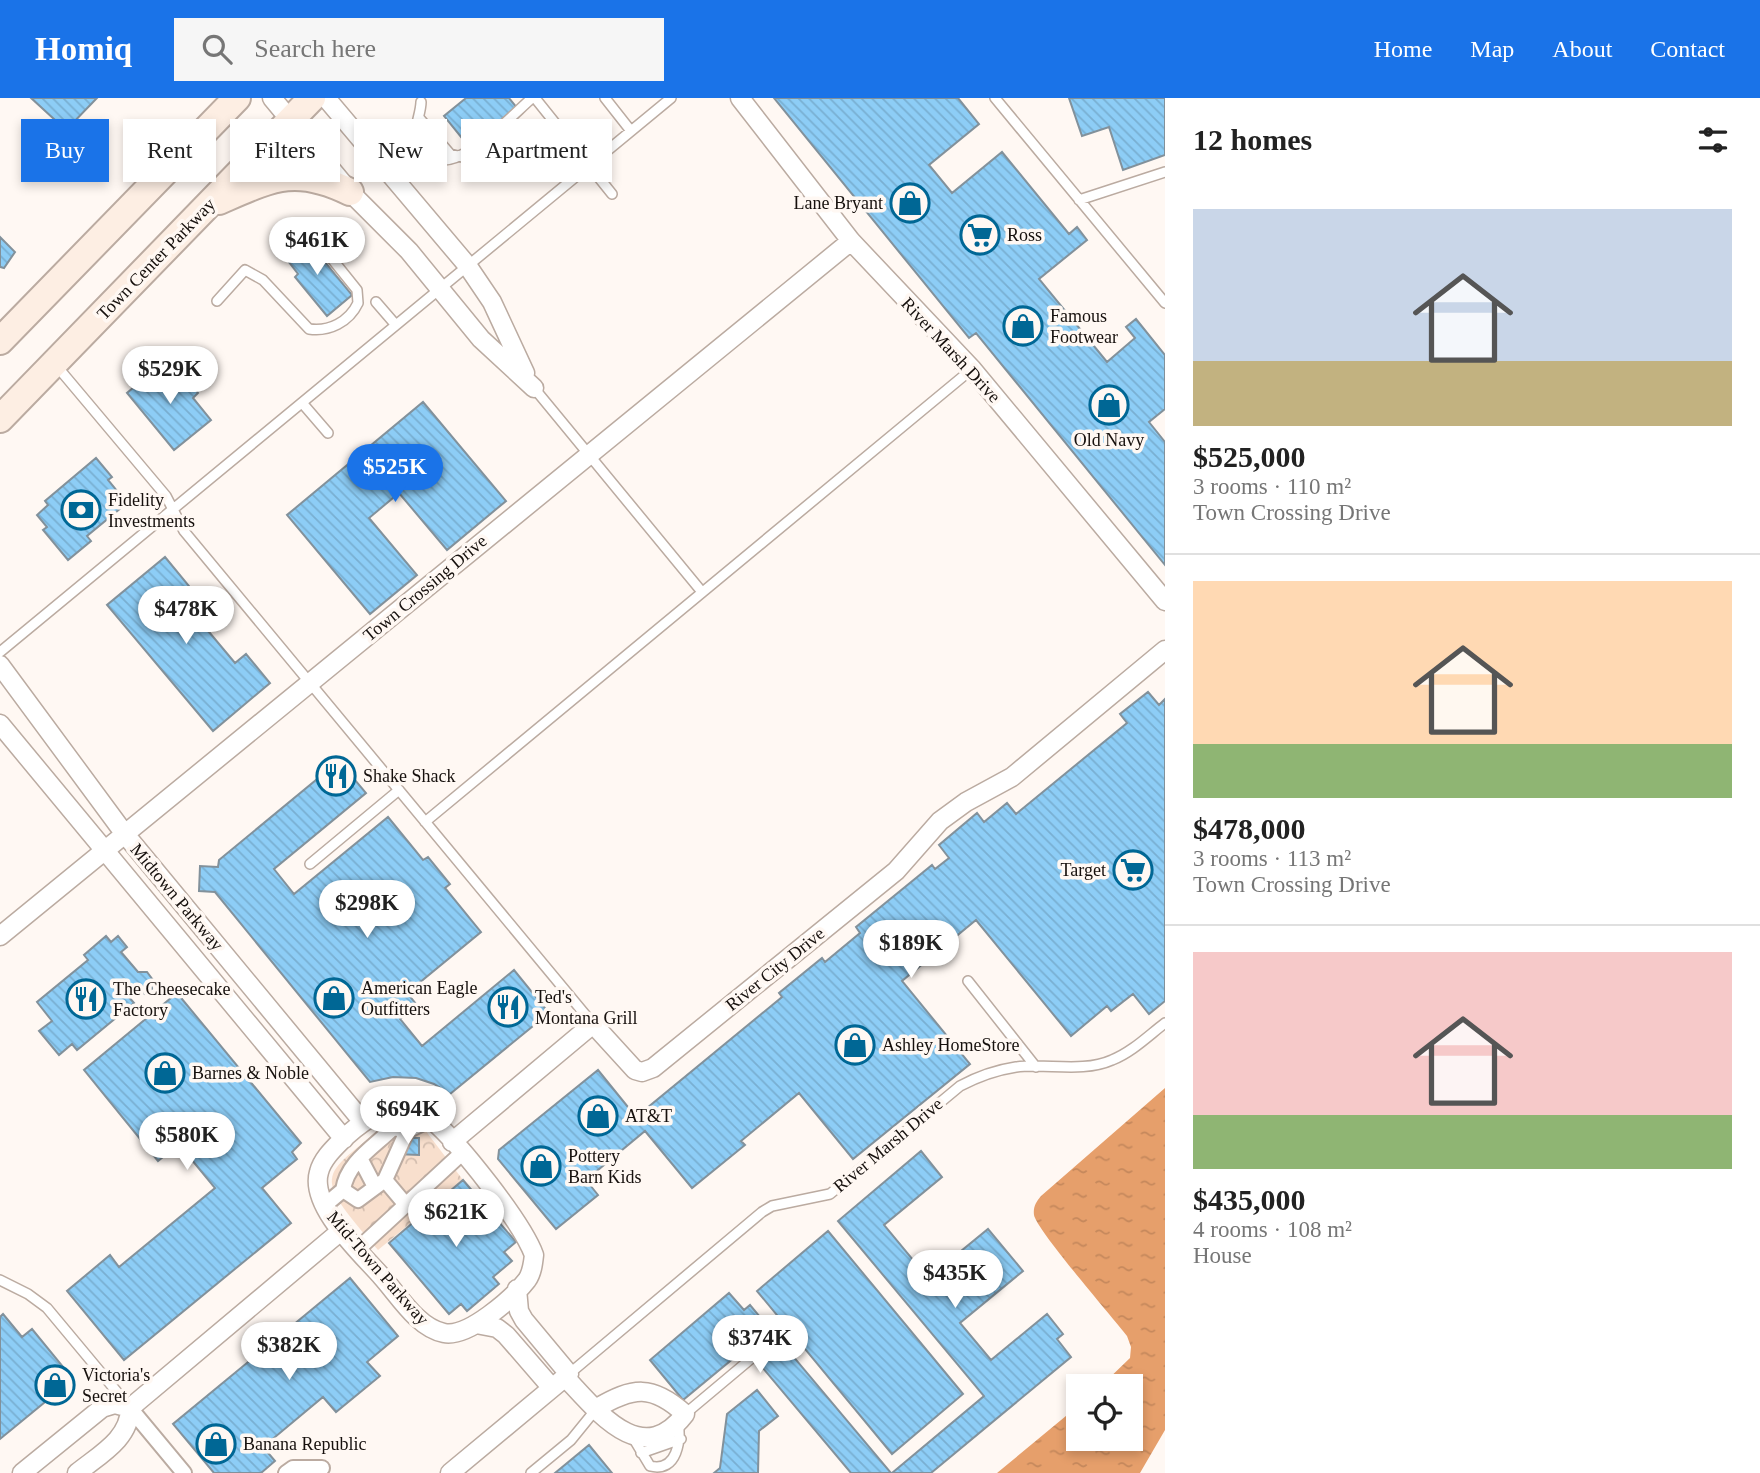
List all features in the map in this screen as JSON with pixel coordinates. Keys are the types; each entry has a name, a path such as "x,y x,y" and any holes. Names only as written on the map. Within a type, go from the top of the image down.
{"main road":[{"path":"0,341 237,98"},
{"name":"Town Center Parkway","path":"290,119 312,98"},
{"path":"207,205 272,178 301,176 324,179 350,192"},
{"name":"Town Center Parkway","path":"0,419 230,181"}],"street":[{"path":"272,98 288,119"},
{"path":"326,98 467,265 492,302 534,388"},
{"name":"River Marsh Drive","path":"740,98 851,241 972,369 1165,601"},
{"path":"340,180 409,251 481,339 534,388"},
{"name":"Town Crossing Drive","path":"0,936 851,241"},
{"name":"River City Drive","path":"593,1024 635,1070 642,1072 653,1068 896,871 940,821 966,802 1012,777 1165,650"},
{"name":"Midtown Parkway","path":"0,665 124,833 363,1122"},
{"name":"Midtown Parkway","path":"0,724 344,1139"},
{"path":"358,1249 405,1205 457,1147 593,1024"},
{"name":"Mid-Town Parkway","path":"324,1162 319,1171 317,1187 324,1206 358,1249 429,1327 446,1334 476,1324 517,1289 532,1271 534,1255 528,1239 457,1147 431,1119 403,1104 383,1109"},
{"path":"383,1109 400,1130 379,1182 358,1200 324,1162 344,1139 383,1109"},
{"path":"324,1206 361,1160 366,1148 400,1130 431,1119"},
{"path":"361,1160 379,1182 405,1205"},
{"path":"77,1473 124,1435 130,1422 130,1408 342,1230"},
{"path":"517,1289 519,1311 562,1380"},
{"path":"476,1324 497,1328 597,1408 604,1418 632,1436 643,1440 681,1425 668,1400 639,1390 626,1393 597,1408"},
{"path":"450,1473 562,1380"},
{"path":"22,1473 102,1408 115,1404 130,1408 184,1473"},
{"path":"286,1473 293,1468 322,1468"}],"lane":[{"path":"508,119 534,98 551,119"},
{"path":"605,98 631,131"},
{"path":"612,147 671,98"},
{"path":"995,98 1165,303"},
{"path":"420,119 421,102"},
{"path":"447,150 450,154 461,156"},
{"path":"447,161 461,156"},
{"path":"1079,200 1165,172"},
{"path":"0,652 173,513 439,287 569,182"},
{"path":"602,182 612,194"},
{"path":"217,301 245,270 263,279 309,329 320,331 339,324 355,309 359,297 357,290 312,234 311,226"},
{"path":"376,302 395,324"},
{"path":"55,363 166,496 184,531 593,1024"},
{"path":"425,822 972,369"},
{"path":"534,388 702,592"},
{"path":"303,404 328,433"},
{"path":"310,864 399,790"},
{"path":"968,981 1037,1067"},
{"name":"River Marsh Drive","path":"562,1380 762,1212 772,1206 830,1194 960,1086 982,1075 1016,1067 1110,1061 1136,1046 1165,1023"},
{"path":"0,1280 28,1294 47,1308 130,1408"},
{"path":"641,1453 681,1425 753,1357"},
{"path":"531,1473 571,1440 597,1408"},
{"path":"632,1436 650,1465 662,1467 676,1457 681,1425"}],"green space":[{"path":"398,1116 419,1122 463,1180 378,1250 341,1204 333,1189 332,1176 352,1152"}],"water":[{"path":"1165,1088 1165,1430 1140,1473 997,1473 1066,1416 1066,1451 1143,1451 1143,1374 1113,1374 1130,1358 1131,1347 1127,1336 1038,1223 1034,1210 1041,1196"}],"building":[{"path":"31,98 97,98 77,119 54,119"},
{"path":"466,98 509,98 518,109 506,119 461,119 461,137 444,116"},
{"path":"774,98 958,98 979,124 929,165 952,193 1002,152 1069,234 1077,227 1087,240 1039,279 1107,362 1135,338 1126,327 1136,319 1165,355 1165,409 1149,422 1165,442 1165,565 976,333 969,338"},
{"path":"1069,98 1165,98 1165,155 1123,170 1109,127 1082,136"},
{"path":"0,237 15,252 4,268 0,267"},
{"path":"306,239 352,295 327,316 295,277 298,274 285,257 290,253 286,248 295,240 299,245"},
{"path":"164,362 181,383 187,379 198,393 193,398 211,420 174,450 127,393"},
{"path":"423,402 506,501 447,550 399,493 369,518 417,575 370,614 287,515"},
{"name":"Fidelity Investments","path":"96,458 112,477 108,480 127,503 87,536 91,541 68,560 43,530 47,527 37,515 48,505 45,501"},
{"path":"165,557 189,586 178,595 235,663 246,654 270,683 213,731 107,605"},
{"path":"1148,692 1159,705 1165,699 1165,1001 1149,1014 1133,994 1111,1011 1107,1006 1071,1036 976,920 902,981 970,1064 853,1159 799,1093 741,1141 745,1145 692,1188 645,1131 586,1180 598,1195 556,1229 498,1159 499,1150 598,1070 636,1117 782,997 779,993 822,958 825,962 860,933 856,927 932,865 935,869 949,858 939,845 977,813 984,822 1007,803 1016,814 1127,723 1120,714"},
{"path":"339,761 366,793 274,869 294,894 388,817 423,860 428,857 450,884 445,888 481,932 407,993 417,1005 400,1019 422,1046 514,970 549,1013 450,1094 434,1084 416,1078 393,1077 370,1082 215,892 199,891 200,866 218,867 219,860"},
{"name":"The Cheesecake Factory","path":"106,936 111,942 118,936 127,947 121,952 138,972 147,972 153,980 152,989 145,994 134,989 127,995 134,1003 77,1050 72,1044 59,1055 39,1031 52,1021 37,1002 88,960 84,955"},
{"path":"177,993 301,1143 292,1152 297,1159 262,1188 291,1223 124,1360 67,1291 110,1255 119,1267 215,1188 187,1154 201,1142 193,1132 158,1161 84,1070"},
{"path":"396,1138 419,1138 419,1155 396,1154"},
{"path":"921,1151 942,1177 884,1225 928,1278 988,1229 1023,1271 960,1323 991,1360 1047,1314 1063,1334 1057,1339 1071,1357 931,1473 892,1473 984,1396 838,1221"},
{"path":"463,1180 516,1242 504,1252 512,1261 493,1277 499,1284 467,1311 461,1304 449,1314 389,1243"},
{"path":"828,1231 963,1394 892,1454 757,1291"},
{"path":"350,1278 398,1336 367,1362 380,1376 336,1412 323,1397 263,1447 275,1461 261,1473 214,1473 173,1424"},
{"path":"729,1293 744,1310 750,1305 891,1473 851,1473 746,1348 683,1400 650,1360"},
{"path":"3,1314 22,1337 32,1329 73,1379 0,1439 0,1317"},
{"path":"757,1390 778,1416 759,1431 758,1473 714,1473 720,1468 727,1414"},
{"path":"589,1445 612,1473 555,1473"}],"place":[{"name":"Lane Bryant","path":"910,203"},
{"name":"Ross","path":"980,235"},
{"name":"Famous Footwear","path":"1023,326"},
{"name":"Old Navy","path":"1109,405"},
{"name":"Fidelity Investments","path":"81,510"},
{"name":"Shake Shack","path":"336,776"},
{"name":"Target","path":"1133,870"},
{"name":"American Eagle Outfitters","path":"334,998"},
{"name":"The Cheesecake Factory","path":"86,999"},
{"name":"Ted's Montana Grill","path":"508,1007"},
{"name":"Ashley HomeStore","path":"855,1045"},
{"name":"Barnes & Noble","path":"165,1073"},
{"name":"AT&T","path":"598,1116"},
{"name":"Pottery Barn Kids","path":"541,1166"},
{"name":"Victoria's Secret","path":"55,1385"},
{"name":"Banana Republic","path":"216,1444"}]}
